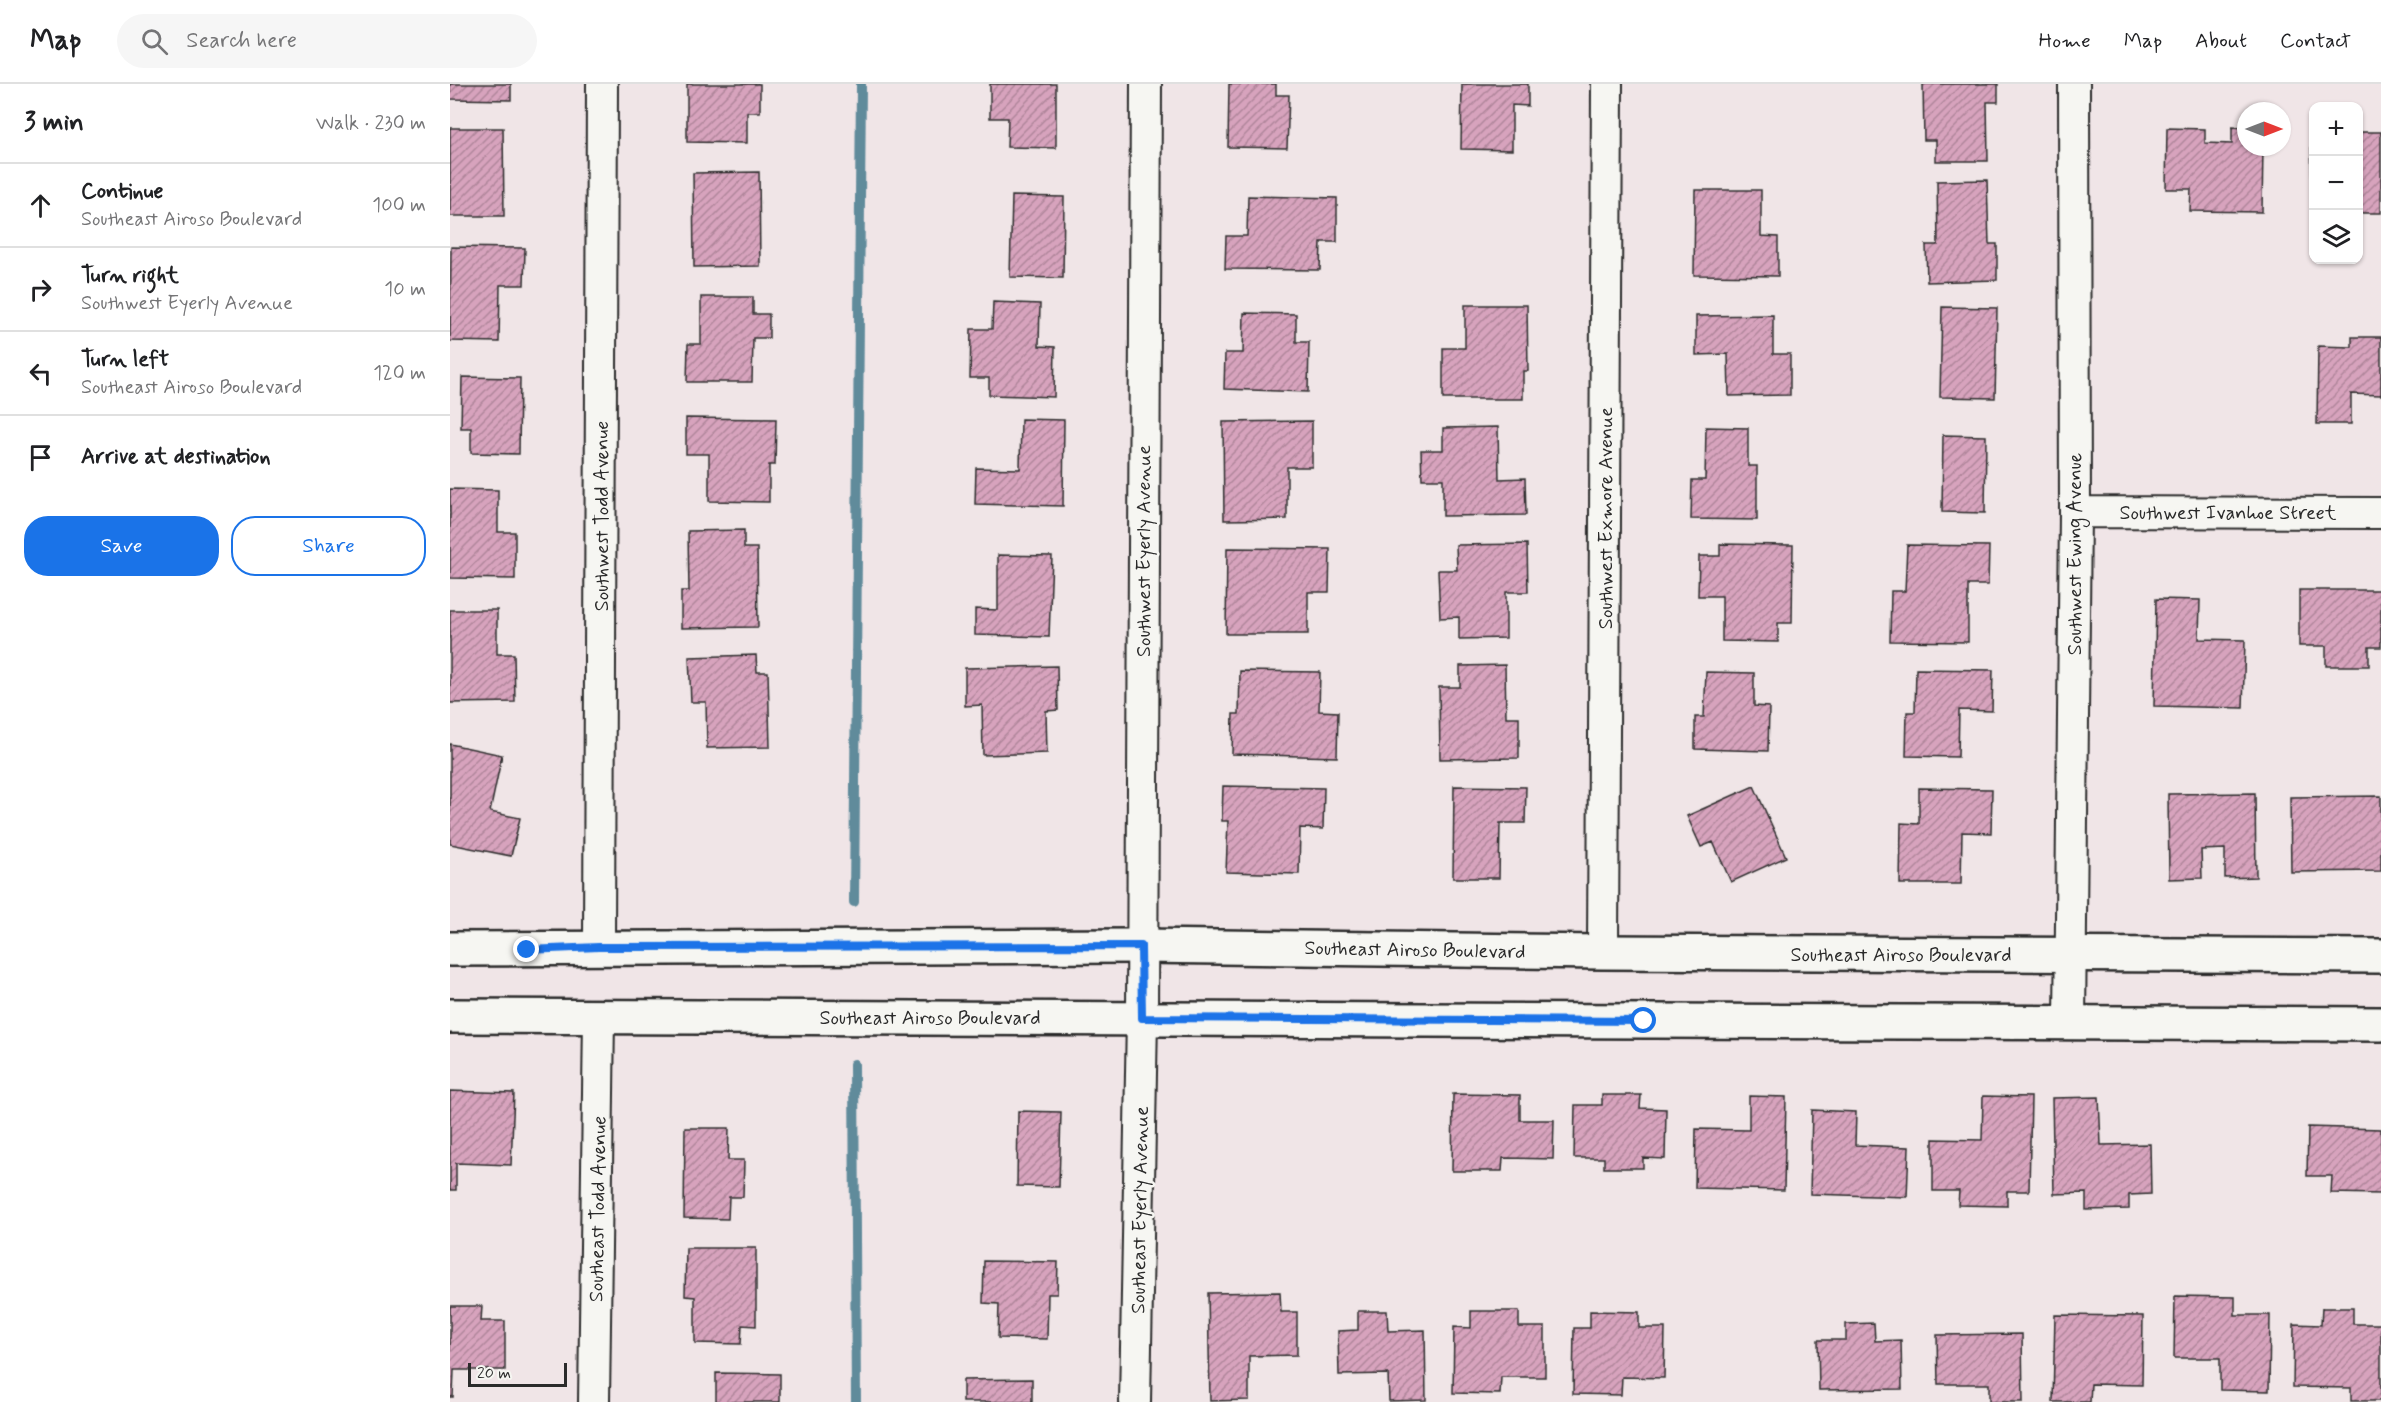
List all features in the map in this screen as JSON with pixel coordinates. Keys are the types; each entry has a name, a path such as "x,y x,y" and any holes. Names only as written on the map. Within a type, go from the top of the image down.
{"main road":[{"name":"Southeast Airoso Boulevard","path":"450,949 1141,946 2071,956 2381,956"},
{"name":"Southeast Airoso Boulevard","path":"450,1016 2381,1024"}],"street":[{"name":"Southwest Todd Avenue","path":"599,947 603,84"},
{"name":"Southwest Eyerly Avenue","path":"1142,1018 1146,84"},
{"name":"Southwest Exmore Avenue","path":"1603,952 1607,84"},
{"name":"Southwest Ewing Avenue","path":"2070,1023 2075,512 2074,84"},
{"name":"Southwest Ivanhoe Street","path":"2075,512 2381,513"},
{"name":"Southeast Todd Avenue","path":"594,1402 599,1016"},
{"name":"Southeast Eyerly Avenue","path":"1135,1402 1142,1018"}],"building":[{"path":"450,84 511,84 511,100 450,99"},
{"path":"687,84 760,84 760,112 747,112 747,143 687,142"},
{"path":"990,84 1056,84 1056,148 1007,147 1008,118 990,118"},
{"path":"1229,84 1276,84 1276,95 1289,95 1287,148 1228,147"},
{"path":"1462,84 1528,84 1528,106 1512,105 1512,150 1461,149"},
{"path":"1923,84 1998,84 1998,102 1987,102 1988,161 1936,161 1936,140 1924,140"},
{"path":"2232,127 2237,127 2237,156 2263,156 2262,212 2190,211 2191,189 2166,189 2167,128 2205,129 2205,143 2232,144"},
{"path":"450,128 503,128 504,216 450,216"},
{"path":"2363,132 2381,132 2381,213 2363,213"},
{"path":"759,172 760,266 694,267 693,173"},
{"path":"1987,180 1989,244 1997,244 1997,280 1927,282 1926,245 1938,245 1937,181"},
{"path":"1695,190 1761,190 1761,236 1778,237 1778,276 1694,275"},
{"path":"1012,196 1064,197 1063,278 1010,277"},
{"path":"1248,196 1337,198 1337,242 1321,242 1320,270 1225,269 1226,236 1247,236"},
{"path":"451,247 525,248 524,285 500,285 499,342 450,341"},
{"path":"701,297 753,297 753,314 769,314 769,338 753,338 752,382 687,382 688,344 701,344"},
{"path":"993,302 1040,304 1039,346 1055,347 1054,397 989,395 989,378 970,378 971,329 992,329"},
{"path":"1465,305 1527,305 1528,371 1523,371 1523,399 1443,399 1443,348 1465,348"},
{"path":"1942,307 1997,308 1995,398 1940,397"},
{"path":"1244,313 1296,314 1296,342 1309,342 1308,392 1224,389 1225,353 1243,353"},
{"path":"1773,315 1773,354 1790,354 1790,395 1729,396 1728,354 1696,355 1696,316"},
{"path":"2352,337 2381,337 2381,395 2351,394 2351,424 2317,424 2318,346 2352,347"},
{"path":"462,377 520,378 519,454 471,453 471,428 461,428"},
{"path":"686,418 776,419 775,465 769,465 769,502 709,501 709,454 686,454"},
{"path":"1021,419 1064,420 1063,506 975,504 976,468 1020,469"},
{"path":"1312,421 1312,467 1287,467 1287,519 1224,520 1223,422"},
{"path":"1498,427 1499,479 1525,478 1526,515 1443,516 1443,479 1422,479 1421,450 1443,450 1443,428"},
{"path":"1706,427 1748,428 1748,466 1757,466 1757,520 1691,519 1692,480 1705,480"},
{"path":"1943,435 1986,436 1985,513 1942,512"},
{"path":"450,489 498,490 498,532 515,532 515,579 450,578"},
{"path":"744,530 744,548 757,548 758,627 681,628 681,591 689,591 688,531"},
{"path":"1527,544 1528,592 1506,592 1506,638 1459,639 1459,617 1440,618 1438,570 1457,570 1456,545"},
{"path":"1720,544 1793,545 1792,623 1778,623 1778,642 1722,641 1722,596 1698,596 1699,556 1720,556"},
{"path":"1907,545 1989,546 1988,585 1968,585 1968,642 1890,641 1891,591 1905,591"},
{"path":"1227,548 1330,549 1329,592 1308,592 1308,634 1226,634"},
{"path":"998,555 1052,556 1049,637 975,635 975,609 998,610"},
{"path":"2299,590 2381,590 2381,647 2369,647 2369,666 2326,666 2326,646 2299,646"},
{"path":"2156,599 2200,600 2199,639 2245,640 2243,708 2154,706"},
{"path":"450,610 497,610 497,654 514,654 515,702 450,703"},
{"path":"756,655 757,672 768,672 770,747 707,748 706,702 691,702 689,657"},
{"path":"1505,665 1506,717 1519,717 1519,758 1440,759 1439,687 1460,687 1460,666"},
{"path":"1057,666 1058,710 1046,711 1047,753 983,755 982,705 965,706 965,668"},
{"path":"1916,669 1993,670 1992,711 1959,710 1958,757 1906,756 1907,712 1915,712"},
{"path":"1240,671 1320,672 1319,711 1338,712 1337,757 1232,754 1233,714 1239,714"},
{"path":"1706,672 1754,673 1754,706 1769,707 1768,751 1695,749 1695,717 1704,717"},
{"path":"450,744 502,755 490,812 520,818 511,856 450,844"},
{"path":"1223,786 1324,788 1323,829 1300,828 1299,874 1226,872 1228,821 1222,821"},
{"path":"1454,786 1526,787 1525,823 1500,823 1499,878 1453,878"},
{"path":"1754,786 1786,857 1731,882 1713,842 1701,847 1687,816"},
{"path":"1919,788 1992,789 1991,833 1962,832 1961,884 1900,884 1901,823 1919,824"},
{"path":"2255,793 2256,877 2225,878 2225,849 2201,850 2202,878 2169,879 2168,794"},
{"path":"2381,796 2381,871 2291,872 2290,797"},
{"path":"450,1091 514,1093 511,1165 456,1163 456,1190 450,1190"},
{"path":"1453,1094 1520,1095 1520,1120 1554,1120 1553,1159 1503,1158 1502,1171 1452,1171"},
{"path":"1602,1095 1641,1095 1640,1108 1666,1109 1665,1159 1643,1158 1643,1168 1604,1168 1604,1158 1574,1158 1575,1105 1602,1105"},
{"path":"1749,1096 1786,1097 1784,1190 1695,1188 1696,1129 1749,1130"},
{"path":"1983,1096 2031,1097 2029,1191 2007,1191 2007,1206 1958,1205 1959,1191 1933,1191 1933,1139 1982,1140"},
{"path":"2099,1097 2101,1145 2150,1144 2151,1194 2129,1195 2129,1209 2086,1210 2086,1193 2054,1194 2052,1098"},
{"path":"1812,1110 1856,1112 1855,1145 1909,1147 1907,1197 1810,1194"},
{"path":"1018,1111 1061,1112 1059,1187 1017,1186"},
{"path":"2308,1127 2381,1129 2381,1194 2331,1193 2332,1176 2307,1176"},
{"path":"685,1128 729,1128 728,1160 744,1160 743,1197 729,1197 728,1219 684,1218"},
{"path":"686,1248 756,1248 756,1326 742,1325 741,1344 695,1343 695,1297 685,1296"},
{"path":"984,1261 1058,1262 1057,1294 1048,1294 1047,1339 998,1338 999,1304 983,1303"},
{"path":"1280,1292 1281,1312 1297,1312 1297,1355 1249,1356 1249,1400 1210,1401 1208,1293"},
{"path":"2175,1296 2235,1297 2235,1315 2270,1315 2269,1391 2220,1390 2220,1358 2174,1358"},
{"path":"450,1306 482,1306 481,1321 505,1321 505,1370 454,1370 453,1397 450,1397"},
{"path":"2322,1308 2353,1308 2353,1324 2381,1324 2381,1401 2351,1401 2351,1388 2293,1387 2294,1324 2321,1325"},
{"path":"1358,1311 1387,1311 1388,1331 1425,1330 1426,1400 1389,1401 1388,1374 1339,1375 1338,1331 1358,1330"},
{"path":"1471,1311 1519,1311 1519,1327 1545,1327 1545,1377 1501,1377 1500,1394 1453,1393 1454,1327 1471,1328"},
{"path":"1590,1311 1639,1312 1639,1328 1665,1328 1664,1378 1622,1377 1621,1395 1573,1394 1574,1328 1590,1328"},
{"path":"2055,1315 2143,1316 2142,1385 2091,1384 2090,1402 2053,1402"},
{"path":"1874,1323 1875,1341 1901,1340 1902,1389 1819,1390 1818,1340 1846,1340 1846,1324"},
{"path":"2022,1334 2023,1402 1989,1402 1989,1384 1938,1384 1937,1335"},
{"path":"716,1373 780,1374 780,1402 716,1402"},
{"path":"1032,1379 1032,1402 963,1402 963,1380"}],"waterway":[{"path":"854,902 861,84"},
{"path":"854,1064 856,1402"}],"route":[{"path":"527,950 599,947 1141,946 1142,1018 1644,1021"}]}
